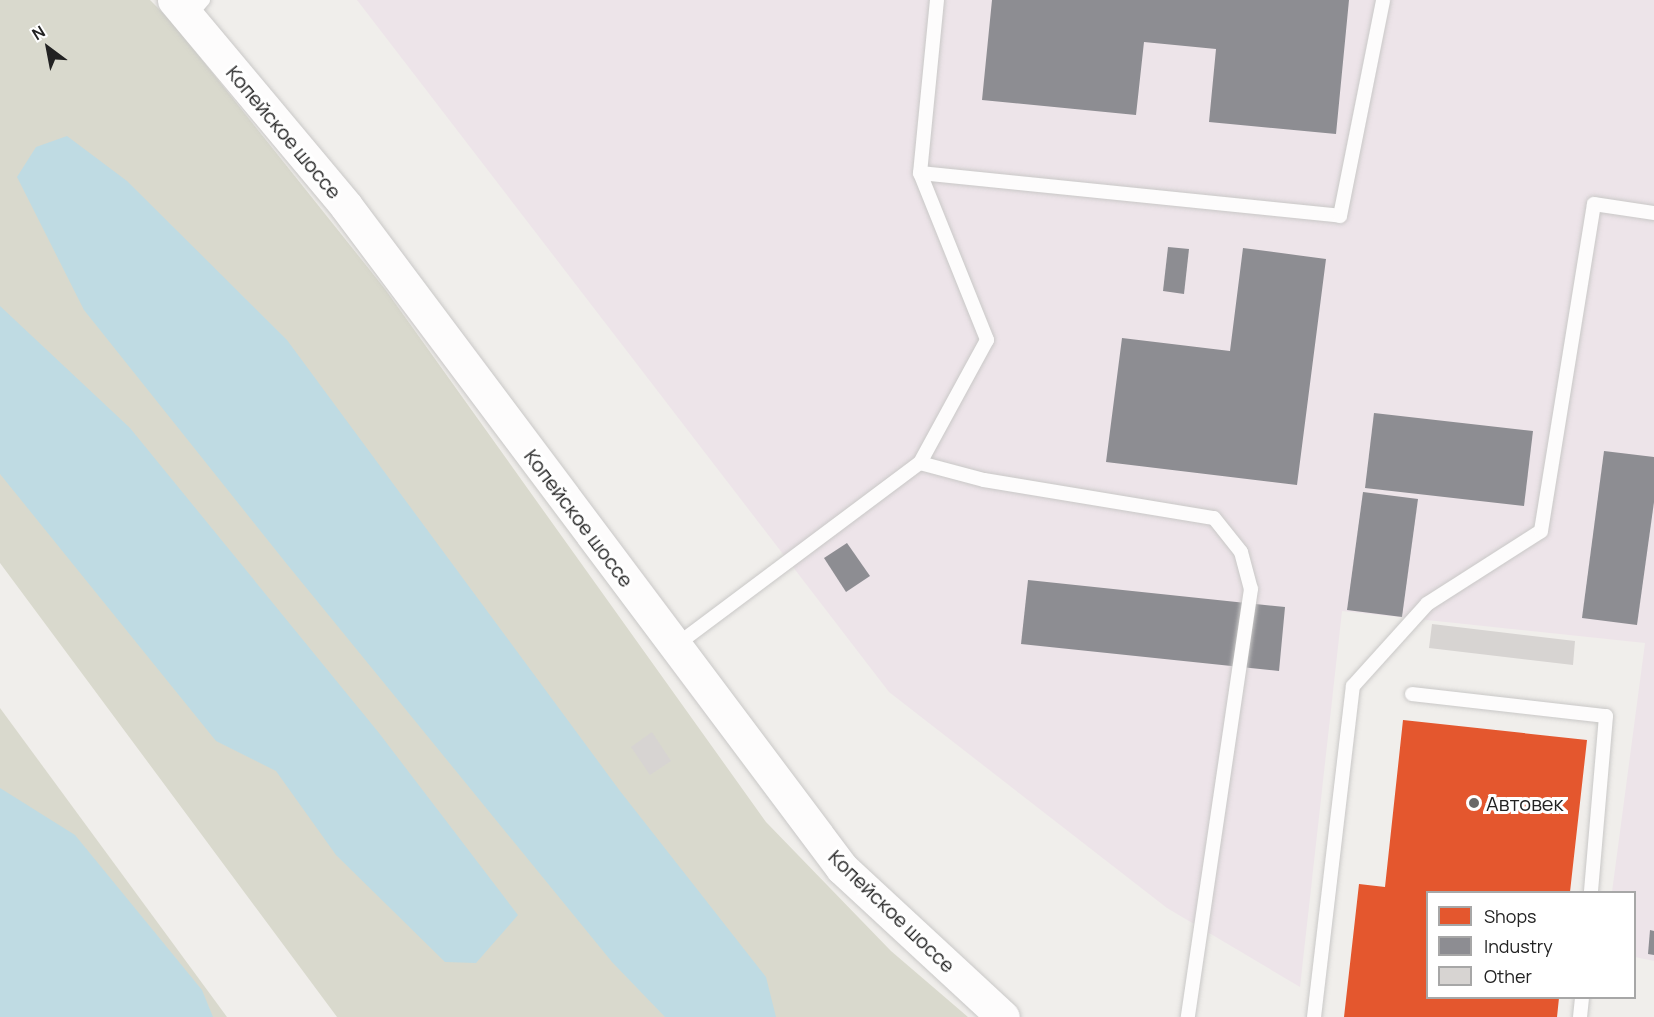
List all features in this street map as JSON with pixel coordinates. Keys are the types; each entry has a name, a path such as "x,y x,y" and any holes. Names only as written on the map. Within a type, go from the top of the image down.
{"street":[{"name":"Копейское шоссе","path":"188,6 346,206 842,868 1003,1017"}],"lane":[{"path":"675,646 920,463 987,340 920,173 937,0"},
{"path":"920,173 1340,216 1383,0"},
{"path":"1314,1017 1353,686 1427,604 1541,531 1594,204 1654,213"},
{"path":"920,463 984,480 1214,518 1241,552 1251,589 1188,1017"},
{"path":"1413,694 1606,716 1591,891"},
{"path":"1580,1017 1582,999"}],"shaded area":[{"path":"0,0 150,0 171,21 385,289 766,822 891,951 968,1017 337,1017 0,563"},
{"path":"357,0 1654,0 1654,961 1636,957 1636,891 1612,891 1645,643 1342,611 1300,987 1167,908 889,692"},
{"path":"0,708 227,1017 0,1017"}],"water":[{"path":"67,136 127,181 287,340 620,791 766,977 776,1017 665,1017 612,962 286,563 84,310 17,177 36,147"},
{"path":"0,306 130,428 379,733 518,915 476,963 445,962 336,855 276,771 216,741 0,474"},
{"path":"0,788 75,835 202,990 213,1017 0,1017"}],"building: Shops":[{"path":"1403,720 1587,740 1570,891 1426,891 1426,999 1559,999 1557,1017 1344,1017 1359,884 1385,887"}],"building: Industry":[{"path":"992,0 1349,0 1336,134 1209,122 1216,49 1144,42 1136,115 982,100"},
{"path":"1168,247 1189,249 1184,294 1163,291"},
{"path":"1243,248 1326,259 1297,485 1106,462 1122,338 1230,351"},
{"path":"1374,413 1533,431 1524,506 1365,488"},
{"path":"1604,451 1654,457 1654,502 1637,625 1582,618"},
{"path":"1363,492 1418,499 1402,617 1347,610"},
{"path":"847,543 870,576 846,592 824,558"},
{"path":"1028,580 1285,607 1279,671 1021,644"},
{"path":"1650,930 1654,931 1654,955 1648,954"}],"building: Other":[{"path":"1432,624 1575,641 1573,665 1429,648"},
{"path":"652,732 671,761 650,775 631,747"}],"place":[{"name":"Автовек","path":"1474,803"}]}
